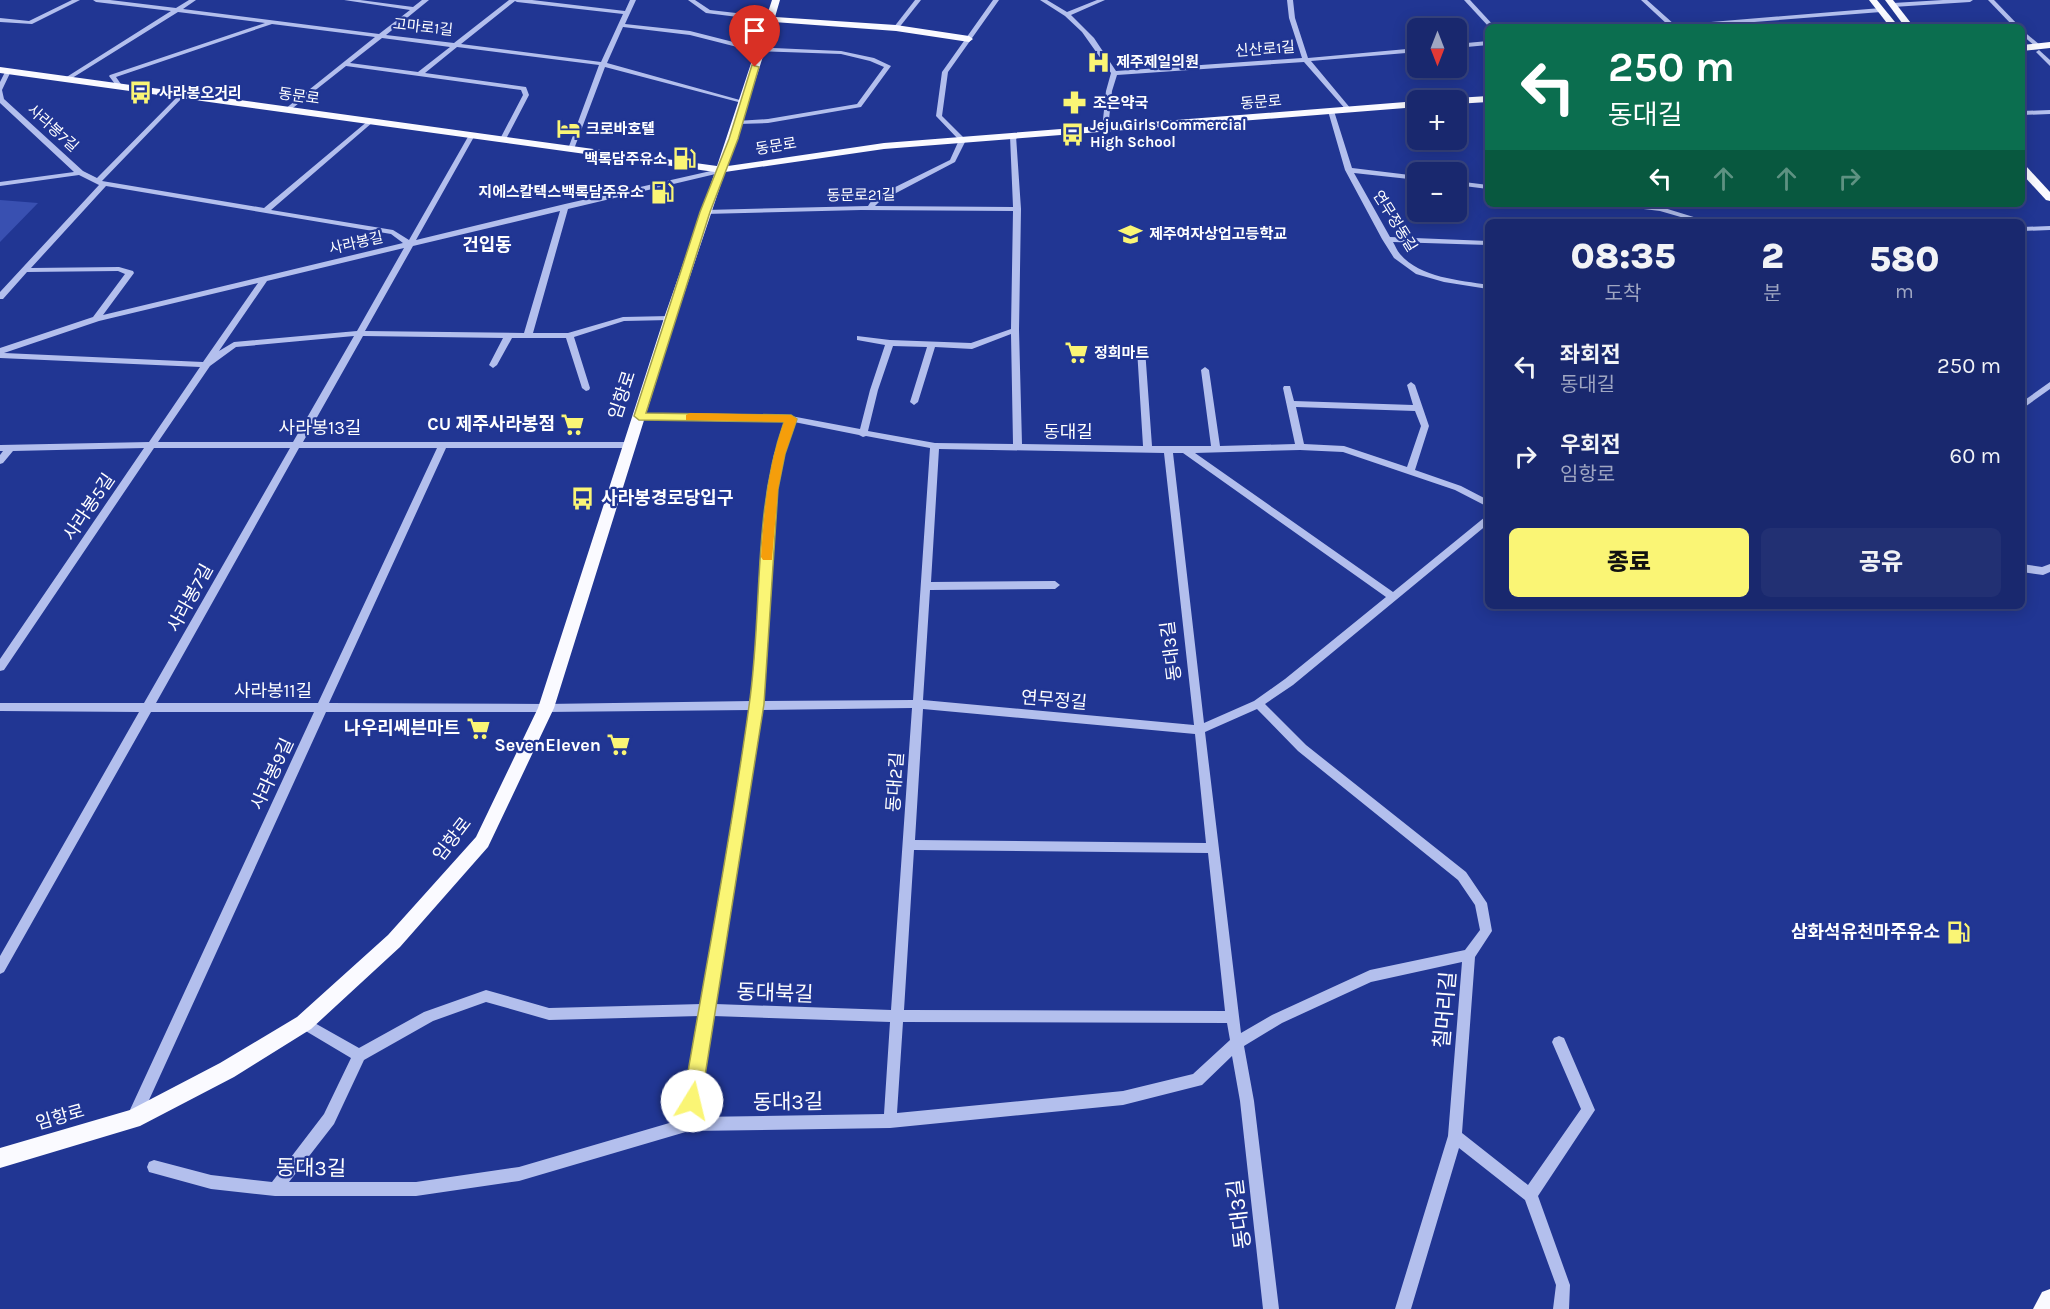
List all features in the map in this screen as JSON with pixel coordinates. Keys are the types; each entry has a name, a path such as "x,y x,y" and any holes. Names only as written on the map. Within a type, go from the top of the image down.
{"main road":[{"name":"임항로","path":"0,1158 133,1119 227,1070 304,1023 394,940 482,842 527,752 546,708 670,318 738,122 776,0"},
{"path":"1873,0 1892,24"},
{"path":"1891,2 1908,24"},
{"path":"770,19 896,28 969,39"},
{"path":"2025,53 2050,45"},
{"path":"2025,48 2050,51"},
{"name":"동문로","path":"4,71 721,170 864,148 1407,105"},
{"path":"1467,100 1485,99"},
{"path":"2025,171 2050,198"},
{"path":"2044,1309 2050,1300"}],"street":[{"path":"0,20 30,24 77,0"},
{"name":"고마로1길","path":"96,0 460,44 603,64 744,102"},
{"path":"67,79 193,0"},
{"path":"347,0 414,9"},
{"path":"288,110 426,0"},
{"path":"422,74 515,0 626,13"},
{"path":"571,149 603,64 633,0"},
{"path":"691,0 708,12 770,19"},
{"path":"896,28 918,0"},
{"path":"870,208 876,200 953,161 963,140 939,116 945,72 996,0"},
{"path":"1043,0 1068,14 1097,44 1114,73 1109,90 1105,129"},
{"path":"1068,14 1102,0"},
{"path":"1290,0 1292,18 1306,60 1349,110"},
{"path":"1467,0 1489,24"},
{"path":"1644,0 1671,24"},
{"path":"1891,2 1970,0"},
{"path":"1991,0 2014,24"},
{"path":"1711,24 1881,10"},
{"path":"120,87 112,76 273,23"},
{"path":"621,25 639,29 688,33 761,50 815,49 869,57 888,66 858,106 824,110 779,121 738,122"},
{"path":"2025,35 2050,64"},
{"path":"1467,45 1485,43"},
{"name":"신산로1길","path":"1114,73 1407,51"},
{"path":"344,64 524,88 526,95 503,139"},
{"name":"사라봉7길","path":"4,71 0,95 80,173 101,182 393,232 409,244"},
{"path":"0,297 27,270 101,182 182,95"},
{"name":"연무정동길","path":"1331,111 1349,170 1386,238 1405,264 1419,272 1444,280 1485,287"},
{"path":"2025,113 2050,112"},
{"path":"265,211 371,121"},
{"name":"사라봉7길","path":"0,968 472,135"},
{"path":"1013,136 1017,209 1014,330 1018,448"},
{"name":"사라봉길","path":"0,353 96,319 721,170"},
{"path":"1349,170 1407,177"},
{"path":"0,184 80,173"},
{"path":"1467,184 1485,187"},
{"path":"528,335 565,206"},
{"path":"1644,207 1661,209 1696,219"},
{"name":"동문로21길","path":"705,212 870,208 1017,209"},
{"path":"2025,228 2050,228"},
{"path":"1386,238 1485,243"},
{"path":"27,270 119,269 130,273 96,319"},
{"name":"사라봉5길","path":"0,667 265,278"},
{"path":"0,353 205,364 234,345 358,333 569,336 623,319 670,318"},
{"path":"860,338 890,343 972,346 1014,330"},
{"path":"493,365 509,335"},
{"path":"569,336 586,388"},
{"path":"863,434 874,390 890,343"},
{"path":"914,402 932,345"},
{"path":"1141,349 1148,449"},
{"path":"1205,370 1216,449"},
{"path":"1410,472 1425,426 1411,385"},
{"path":"2025,403 2050,386"},
{"path":"1287,388 1300,447"},
{"path":"2040,393 2050,399"},
{"path":"1291,404 1419,408"},
{"name":"동대길","path":"639,416 791,419 935,446 1185,450 1300,447 1344,449 1458,488 1485,502"},
{"path":"688,1124 757,704 772,489 779,454 791,419"},
{"name":"사라봉9길","path":"133,1119 443,444"},
{"name":"사라봉13길","path":"5,448 151,445 630,445"},
{"name":"동대2길","path":"890,1121 935,446"},
{"path":"0,461 5,448"},
{"name":"동대3길","path":"1168,449 1232,1017 1247,1101 1271,1309"},
{"path":"1185,450 1394,597"},
{"name":"연무정길","path":"546,708 919,704 1200,730 1258,704 1289,682 1485,521"},
{"path":"2025,568 2043,571 2050,568"},
{"path":"927,586 1055,585"},
{"name":"칠머리길","path":"1258,704 1302,748 1462,876 1481,903 1486,931 1469,956 1455,1136 1403,1309"},
{"name":"사라봉11길","path":"0,707 546,708"},
{"path":"909,845 1213,848"},
{"path":"1236,1043 1277,1019 1370,976 1469,956"},
{"name":"동대북길","path":"359,1055 429,1016 486,996 549,1014 707,1010 898,1016 1232,1017"},
{"path":"275,1189 329,1119 359,1055 304,1023"},
{"path":"1530,1196 1588,1110 1560,1042"},
{"name":"동대3길","path":"154,1167 211,1182 275,1189 416,1189 519,1174 688,1124 890,1121 1124,1098 1197,1080 1236,1043"},
{"path":"1455,1136 1530,1196 1563,1285 1561,1309"}],"shaded area":[{"path":"0,200 38,203 0,242"}],"slow traffic":[{"path":"690,417 791,419 779,454 772,489 767,557"}],"place":[{"name":"제주제일의원","path":"1098,62"},
{"name":"사라봉오거리","path":"141,93"},
{"name":"조은약국","path":"1075,103"},
{"name":"크로바호텔","path":"568,129"},
{"name":"Jeju Girls Commercial High School","path":"1072,134"},
{"name":"백록담주유소","path":"685,159"},
{"name":"지에스칼텍스백록담주유소","path":"662,192"},
{"name":"제주여자상업고등학교","path":"1131,234"},
{"name":"정희마트","path":"1076,353"},
{"name":"CU 제주사라봉점","path":"573,424"},
{"name":"사라봉경로당입구","path":"583,498"},
{"name":"나우리쎄븐마트","path":"478,728"},
{"name":"SevenEleven","path":"619,745"},
{"name":"삼화석유천마주유소","path":"1958,932"}],"district":[{"name":"건입동","path":"487,245"}],"route":[{"path":"692,1101 757,704 772,489 779,454 791,419 639,416 705,212 733,139 755,67"}]}
